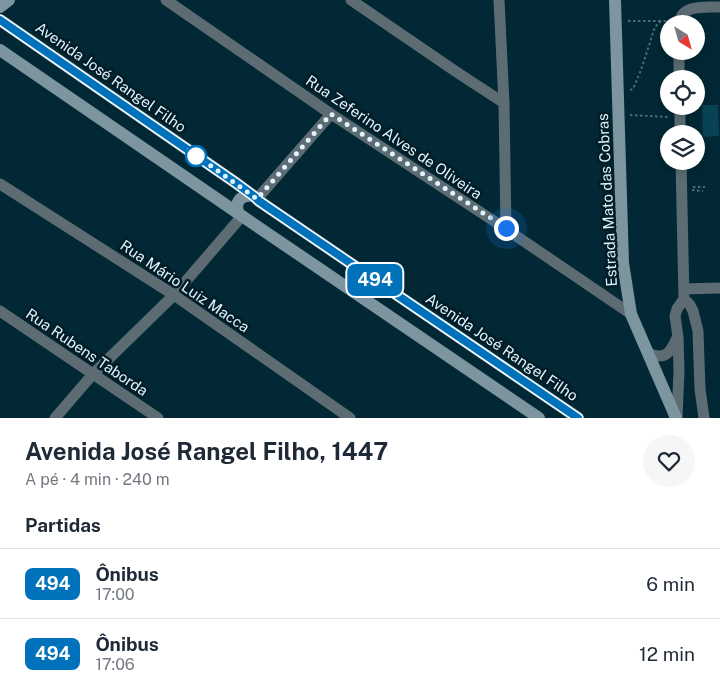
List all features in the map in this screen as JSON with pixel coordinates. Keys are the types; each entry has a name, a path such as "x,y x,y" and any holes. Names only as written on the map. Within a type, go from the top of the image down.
{"street":[{"path":"0,7 9,0"},
{"name":"Rua Zeferino Alves de Oliveira","path":"166,0 331,114 506,228 631,314"},
{"path":"351,0 504,102"},
{"path":"499,0 504,102 506,228"},
{"name":"Estrada Mato das Cobras","path":"615,0 623,263 631,314 677,418"},
{"path":"682,15 689,9 720,6"},
{"path":"0,21 0,28"},
{"name":"Avenida José Rangel Filho","path":"0,21 256,199 578,418"},
{"path":"0,50 539,418"},
{"path":"256,199 331,114"},
{"path":"677,418 679,378 678,337 675,316 684,294 681,170"},
{"name":"Rua Mário Luiz Macca","path":"0,184 174,295 350,418"},
{"path":"246,195 256,199 260,208 258,214 252,218 242,216 237,208 240,199 246,195"},
{"path":"55,418 93,374 174,295 242,216"},
{"path":"684,294 720,288"},
{"path":"684,294 693,311 698,331 700,389 704,418"},
{"name":"Rua Rubens Taborda","path":"0,311 158,418"},
{"path":"648,353 661,357 668,354 678,337"}],"path":[{"path":"616,22 660,21"},
{"path":"618,92 633,89 655,27 660,22"},
{"path":"630,115 663,117"},
{"path":"703,190 692,190 691,188 705,186"}],"shaded area":[{"path":"705,105 718,105 719,136 705,137 705,125 703,125"}],"bus line":[{"name":"494","path":"0,20 236,183 259,201 578,418"}],"route":[{"path":"196,156 189,150 257,199 331,114 506,228"}]}
